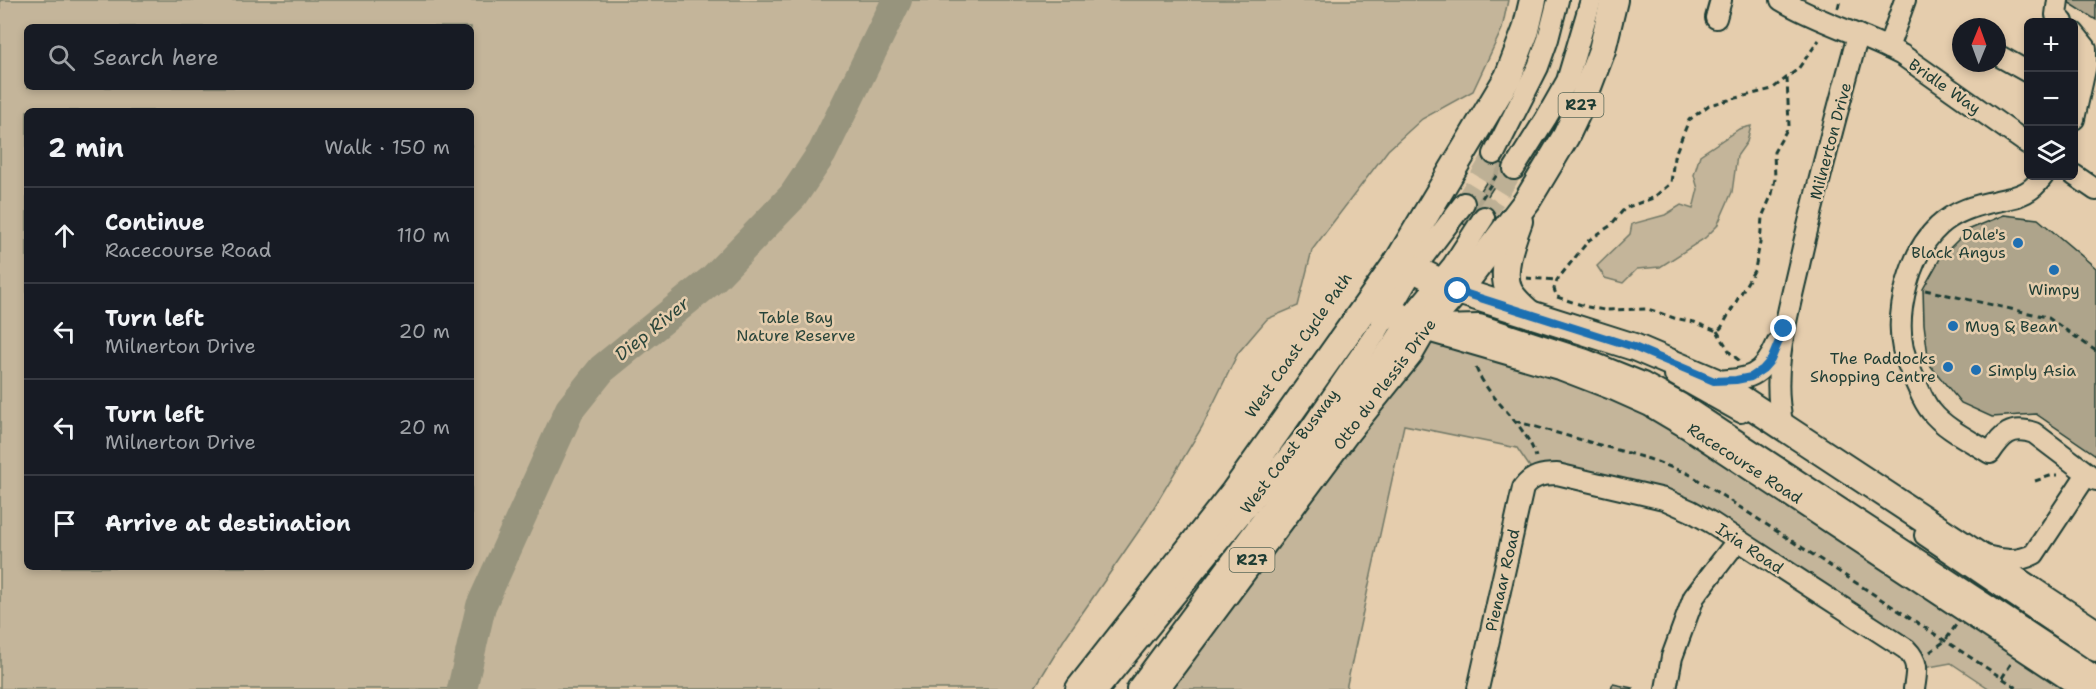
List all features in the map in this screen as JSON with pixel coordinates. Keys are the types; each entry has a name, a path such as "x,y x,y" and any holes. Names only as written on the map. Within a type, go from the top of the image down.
{"main road":[{"name":"Otto du Plessis Drive","path":"1155,689 1341,440 1410,353 1398,315 1406,265 1508,77 1526,30 1533,0"},
{"name":"Otto du Plessis Drive","path":"1079,689 1234,492 1398,315 1449,286 1527,201 1566,136 1583,100 1602,50 1614,0"},
{"path":"1527,201 1514,235 1506,276 1510,292 1530,314"},
{"path":"1406,265 1449,286 1634,347 1714,381 2096,633"},
{"name":"Racecourse Road","path":"1398,315 1563,367 1651,403 1689,425 2088,689"}],"street":[{"path":"1494,154 1538,67 1558,0"},
{"path":"1514,169 1567,81 1591,0"},
{"path":"1781,0 1857,35"},
{"path":"1888,48 1905,0"},
{"path":"2058,0 2056,15 2059,18"},
{"name":"Bridle Way","path":"1857,35 1902,55 2024,141"},
{"name":"Milnerton Drive","path":"1783,426 1778,408 1777,383 1784,329 1811,212 1857,35"},
{"path":"2078,39 2086,48 2086,65 2078,91"},
{"path":"2006,60 2024,70"},
{"path":"2078,178 2096,190"},
{"path":"1978,555 2010,561 2024,559 2034,554 2092,477 2034,433 2014,430 2005,435 1990,453 1938,419 1929,410 1903,348 1901,323 1905,289 1917,259 1939,226 1958,213 1976,206 2019,196 2031,189 2039,180"},
{"path":"1406,265 1464,203"},
{"path":"1484,217 1454,265 1449,286 1509,317 1660,369 1732,407 2096,651"},
{"path":"1398,315 1479,325 1586,360 1643,383 1681,404 2096,677"},
{"name":"West Coast Busway","path":"1099,689 1308,432 1398,315"},
{"name":"West Coast Busway","path":"1137,689 1269,514 1395,341 1398,315"},
{"name":"Milnerton Drive","path":"1714,381 1751,377 1763,369 1771,360 1784,329"},
{"name":"Ixia Road","path":"1539,475 1557,474 1578,478 1664,499 1712,523 1906,649 1916,662"},
{"name":"Pienaar Road","path":"1478,689 1523,488 1528,481 1539,475"},
{"path":"1666,689 1672,657 1694,597 1737,541"},
{"path":"1914,689 1918,669 1916,662"}],"path":[{"path":"1741,362 1731,354 1717,331 1700,323 1674,318 1648,309 1604,310 1561,299 1555,294 1557,280 1589,240 1610,226 1625,208 1653,198 1671,183 1674,157 1689,120 1709,105 1762,92 1787,78 1798,69 1824,34"},
{"path":"1717,331 1721,328 1755,269 1762,217 1772,194 1775,179 1774,152 1789,126 1787,78"},
{"path":"1519,280 1532,277 1557,280"},
{"path":"1923,289 2047,317 2096,351"},
{"path":"1476,368 1481,381 1527,436 1534,451 1539,475"},
{"path":"1515,422 1649,459 1689,474 2019,689"},
{"path":"1916,662 1945,641 1955,628"},
{"path":"2002,678 2006,671"}],"green space":[{"name":"Table Bay Nature Reserve","path":"0,0 1508,0 1502,29 1473,91 1422,119 1388,150 1312,250 1298,306 1267,319 1238,353 1202,427 1147,519 1065,638 1034,689 0,689"},
{"path":"1751,126 1747,142 1737,156 1732,192 1717,226 1705,238 1660,267 1637,269 1623,283 1605,278 1597,266 1630,234 1632,224 1665,215 1681,205 1693,209 1698,189 1694,175 1700,155 1739,129"},
{"path":"1425,327 1615,387 2088,689 1990,689 1951,663 1918,669 1691,511 1536,476 1517,448 1404,425 1346,689 1155,689"}],"building":[{"path":"2070,0 2096,0 2096,20 2068,2"},
{"path":"1499,162 1507,166 1468,227 1461,222"},
{"path":"2004,215 2038,219 2096,268 2096,455 2036,414 1992,417 1961,403 1929,364 1923,289 1941,257 1968,230"},
{"path":"1613,684 1633,688 1633,689 1611,689"}],"waterway":[{"name":"Diep River","path":"462,689 481,606 570,409 602,369 713,279 793,196 822,153 897,0"}],"tunnel":[{"path":"1464,203 1494,154"},
{"path":"1484,217 1514,169"}],"place":[{"name":"Dale's Black Angus","path":"2018,243"},
{"name":"Wimpy","path":"2054,270"},
{"name":"Mug & Bean","path":"1953,326"},
{"name":"The Paddocks Shopping Centre","path":"1948,367"},
{"name":"Simply Asia","path":"1976,370"}],"route":[{"path":"1458,291 1634,347 1714,381 1751,377 1763,369 1771,360 1784,329"}]}
